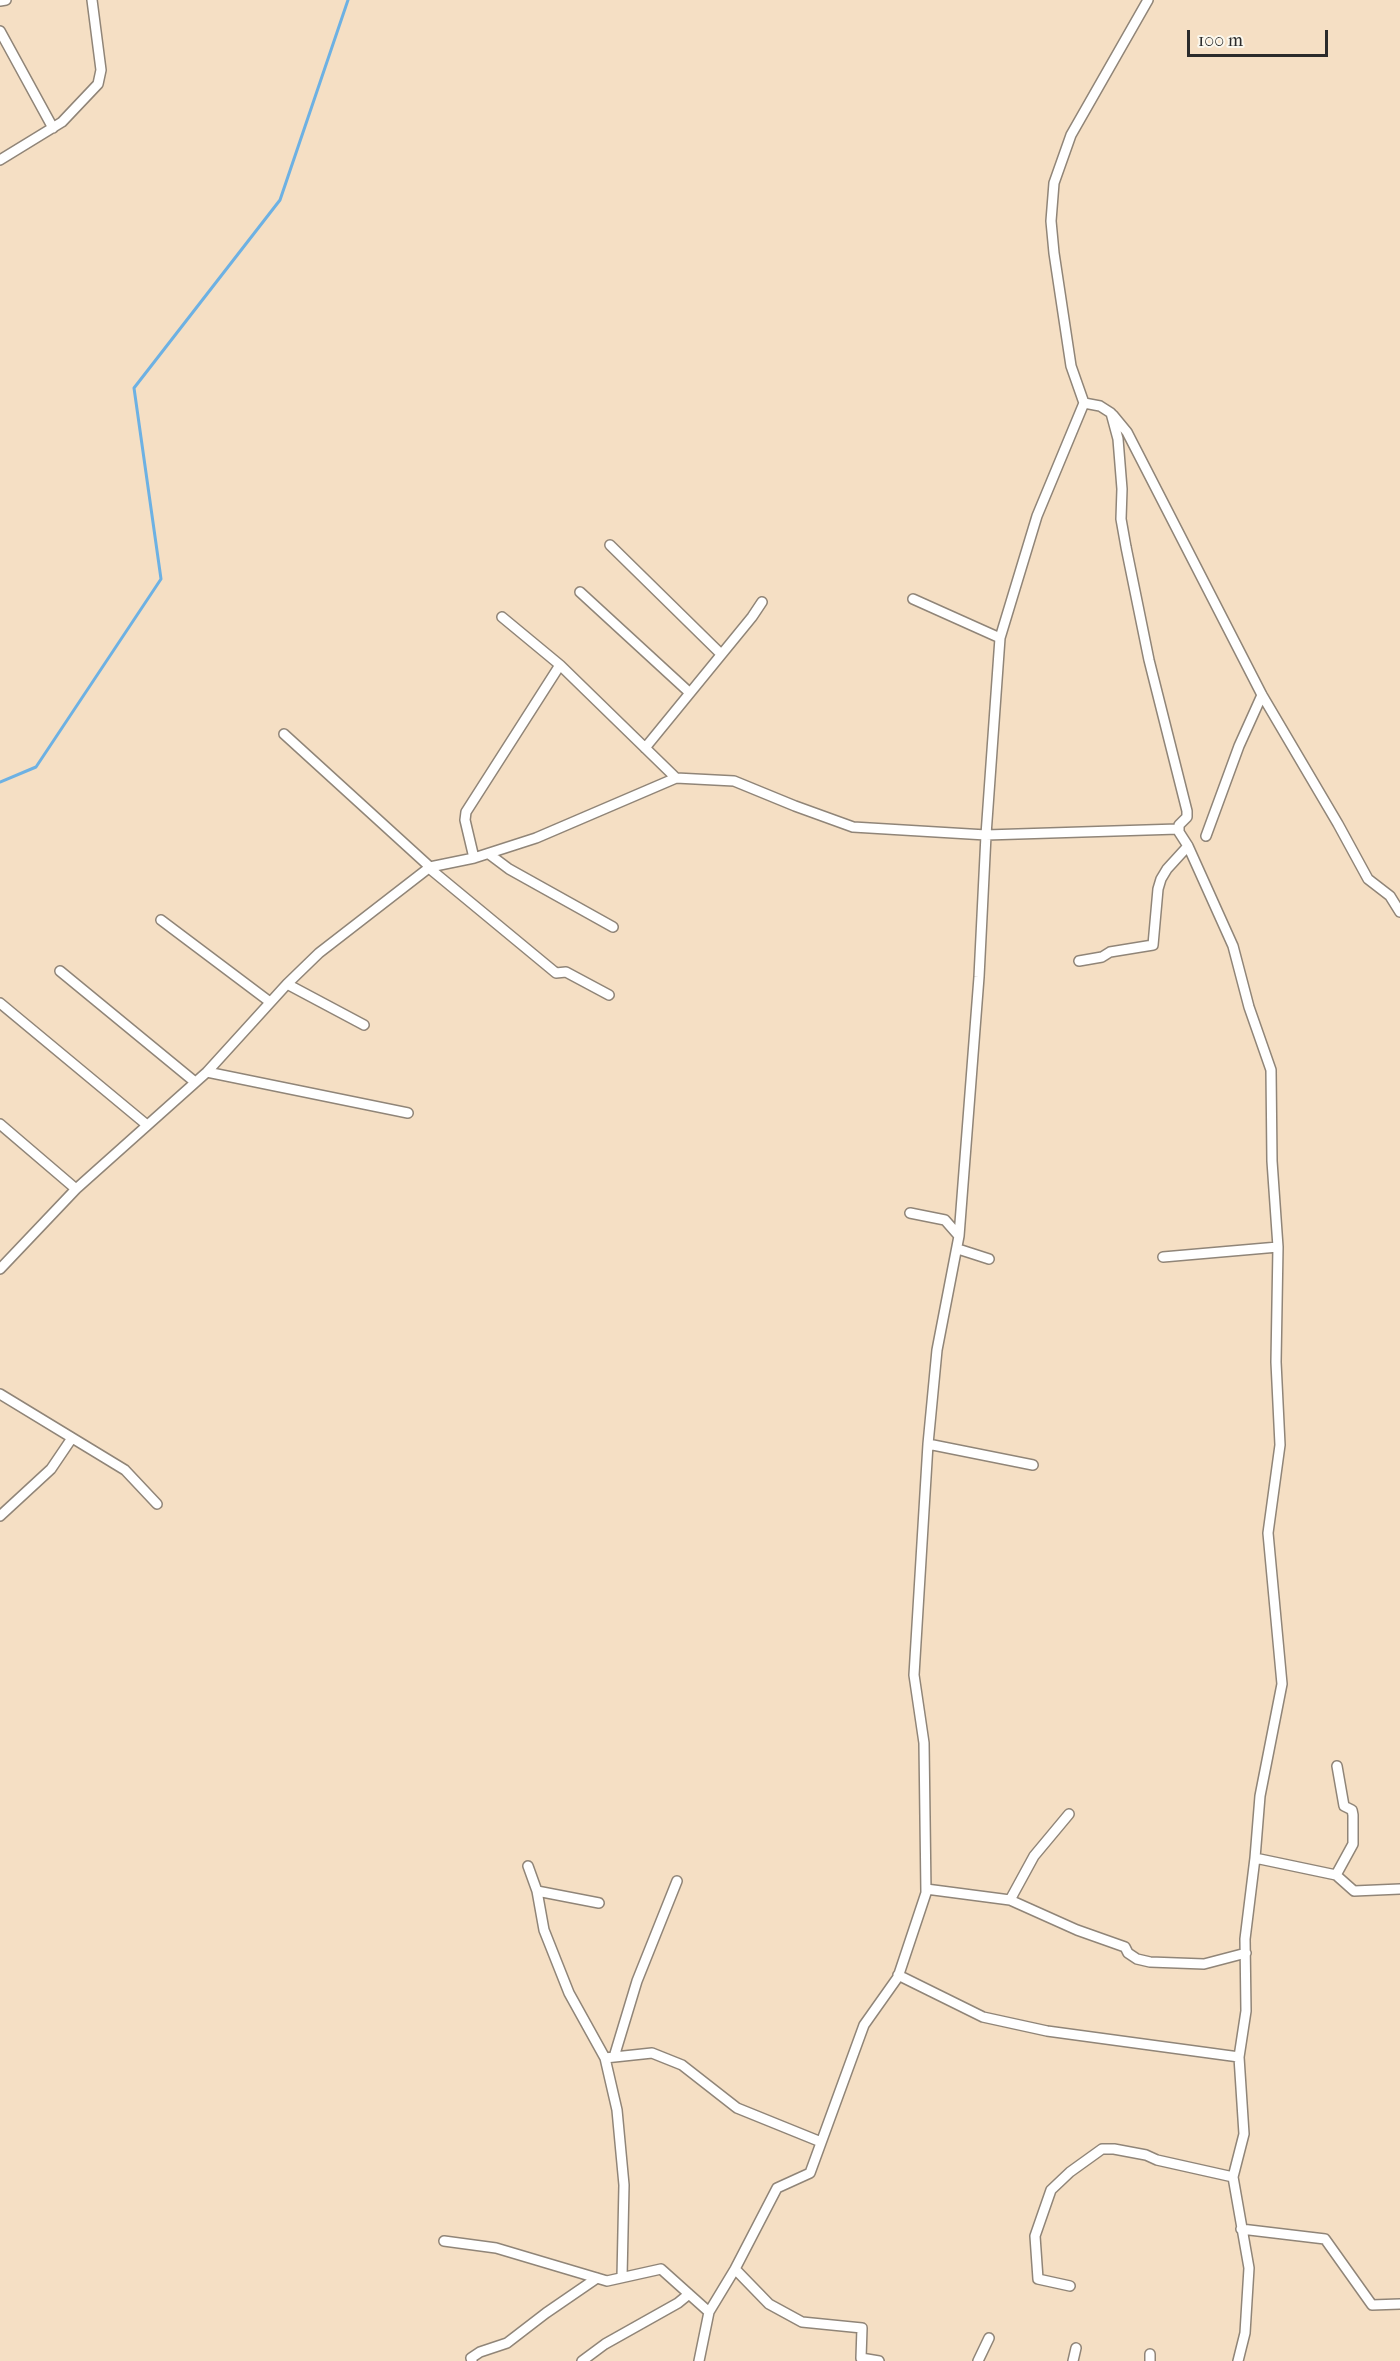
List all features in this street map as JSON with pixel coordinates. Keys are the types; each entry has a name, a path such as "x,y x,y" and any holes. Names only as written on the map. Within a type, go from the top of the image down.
{"street":[{"path":"0,1 6,0"},
{"path":"0,160 62,122 98,84 101,70 92,0"},
{"path":"699,2361 709,2312 735,2269 777,2188 810,2173 864,2025 898,1975 926,1889 924,1743 914,1675 928,1444 937,1350 958,1249 979,977 1000,638 1037,516 1084,403 1071,366 1054,254 1051,221 1054,183 1071,135 1148,0"},
{"path":"0,31 52,128"},
{"path":"1084,403 1100,406 1112,413 1127,432 1263,695 1368,879 1390,896 1400,912"},
{"path":"0,1269 76,1189 207,1072 270,1002 319,953 430,867 489,854 536,838 676,778 734,781 853,827 986,835 1178,829 1187,818 1187,811 1149,660 1126,547 1121,519 1122,489 1118,439 1112,413"},
{"path":"610,545 721,654"},
{"path":"580,592 690,693"},
{"path":"913,599 1000,638"},
{"path":"645,747 762,602"},
{"path":"502,617 560,665 676,778"},
{"path":"474,858 465,820 466,812 560,665"},
{"path":"1206,836 1236,754 1263,695"},
{"path":"284,734 430,867 556,973 566,972 609,995"},
{"path":"1178,829 1188,846 1233,946 1249,1007 1270,1070 1272,1161 1278,1248 1276,1362 1280,1445 1268,1533 1282,1684 1260,1796 1245,1940 1246,2011 1239,2057 1244,2134 1233,2176 1249,2268 1245,2333 1238,2361"},
{"path":"1079,962 1102,957 1110,952 1153,945 1161,879 1188,846"},
{"path":"489,854 509,868 613,927"},
{"path":"161,920 270,1002"},
{"path":"60,971 195,1082"},
{"path":"287,984 364,1025"},
{"path":"0,1003 147,1125"},
{"path":"207,1072 408,1113"},
{"path":"0,1124 76,1189"},
{"path":"910,1213 945,1220 959,1236"},
{"path":"1163,1257 1278,1248"},
{"path":"958,1249 989,1259"},
{"path":"0,1394 125,1470 157,1504"},
{"path":"0,1516 51,1469 72,1438"},
{"path":"928,1444 1032,1465"},
{"path":"1336,1875 1353,1844 1352,1810 1344,1806 1337,1766"},
{"path":"1010,1900 1034,1856 1069,1814"},
{"path":"1255,1858 1336,1875 1354,1891 1400,1889"},
{"path":"528,1866 537,1891 544,1930 569,1993 609,2057 624,2185 622,2277"},
{"path":"609,2057 676,1881"},
{"path":"926,1889 1010,1900 1077,1930 1125,1947 1128,1953 1137,1959 1150,1962 1204,1964 1246,1953"},
{"path":"537,1891 599,1904"},
{"path":"898,1975 983,2017 1047,2031 1239,2057"},
{"path":"609,2057 652,2053 682,2065 737,2108 821,2142"},
{"path":"1070,2286 1038,2279 1035,2236 1051,2190 1070,2172 1102,2149 1146,2155 1157,2160 1233,2176"},
{"path":"1241,2229 1325,2239 1372,2305 1400,2304"},
{"path":"444,2241 496,2248 607,2281 661,2269 709,2312"},
{"path":"735,2269 769,2304 802,2322 862,2328 861,2358 879,2361"},
{"path":"472,2361 471,2358 480,2352 507,2343 597,2278"},
{"path":"582,2361 605,2344 678,2303 689,2294"},
{"path":"978,2361 989,2338"},
{"path":"1073,2361 1076,2348"}],"waterway":[{"path":"0,782 36,767 161,579 134,388 280,200 348,0"}]}
